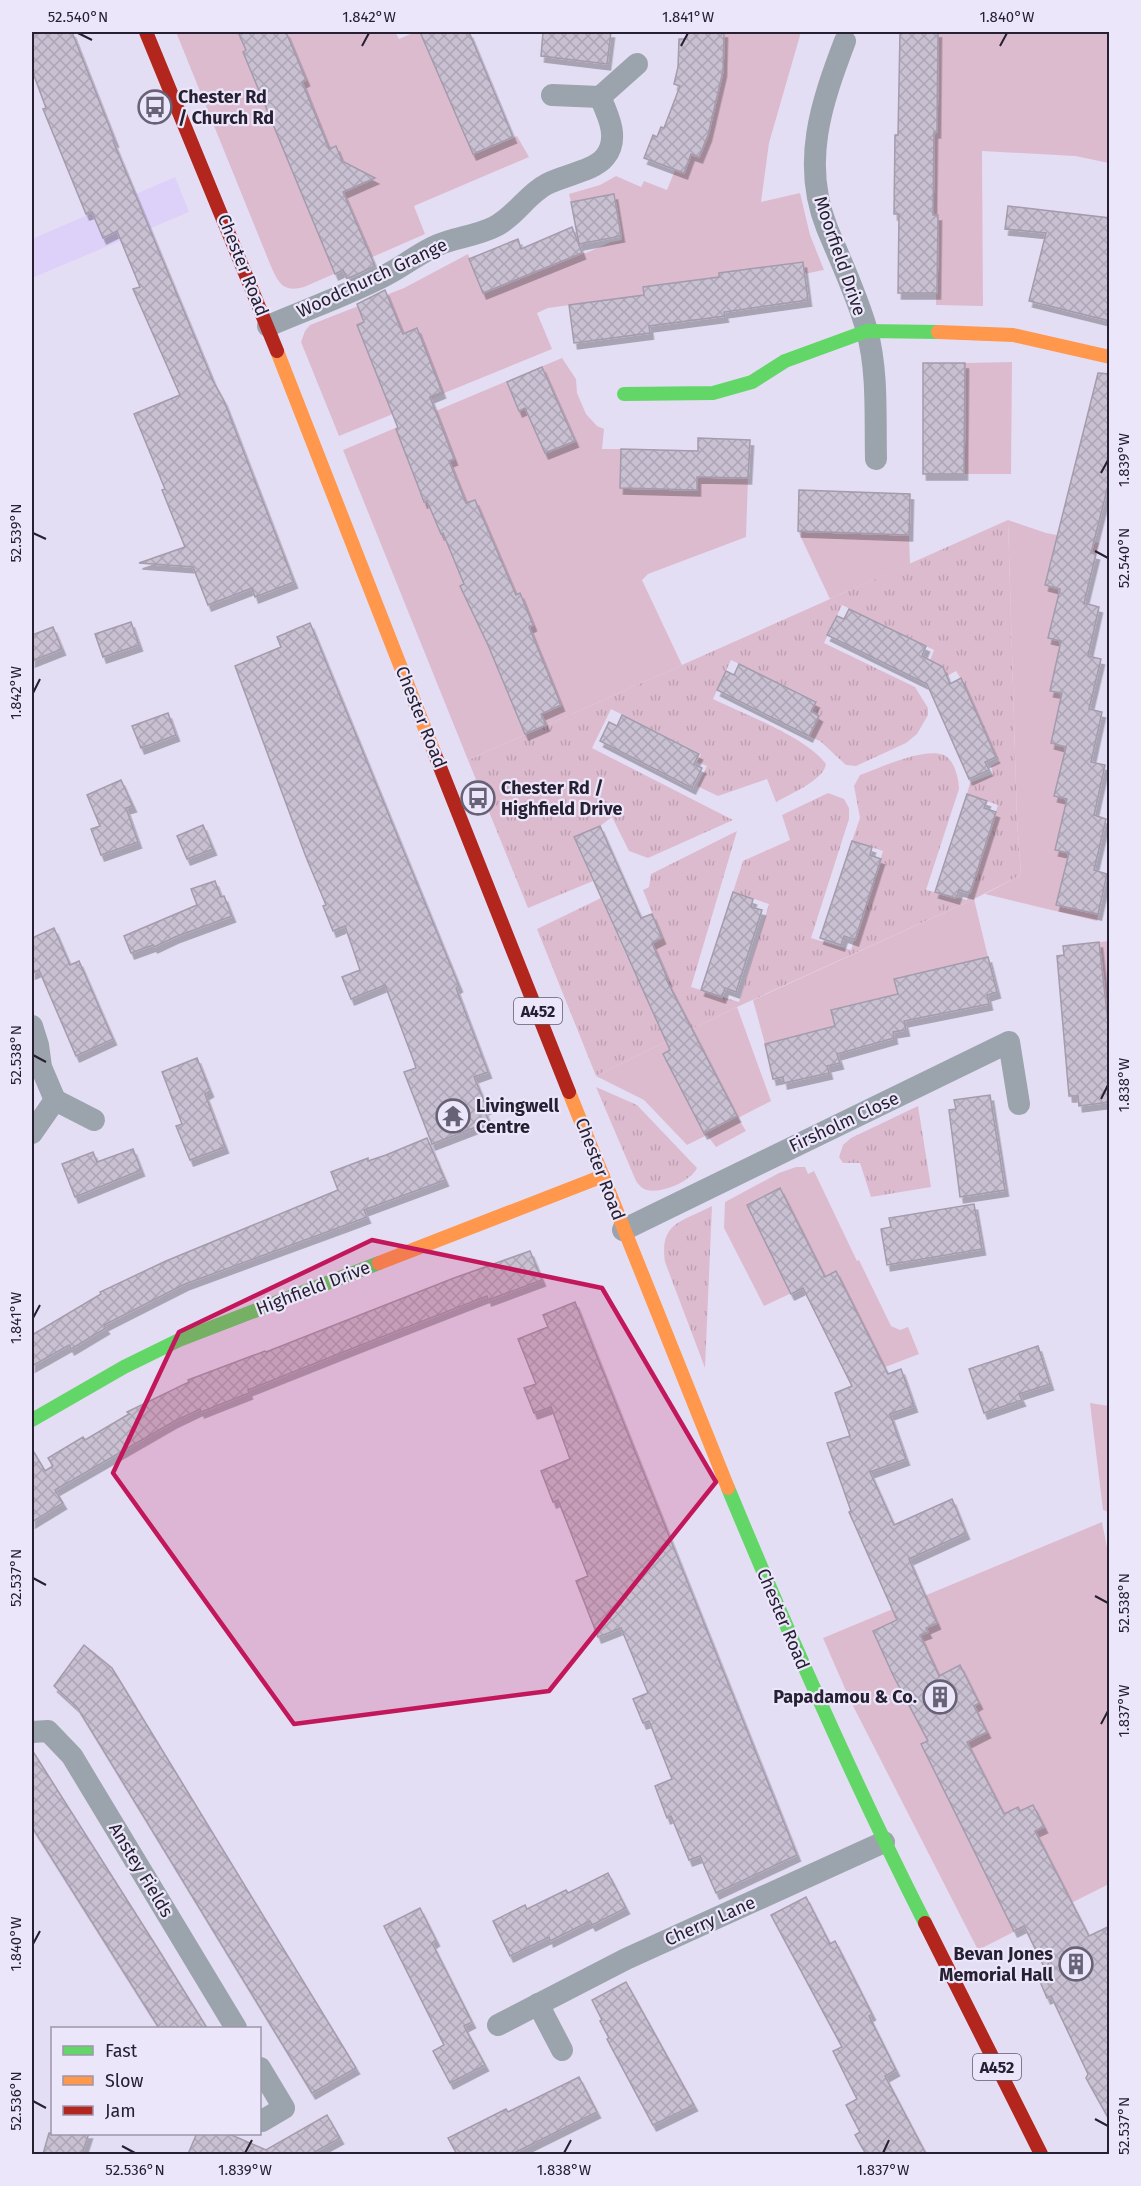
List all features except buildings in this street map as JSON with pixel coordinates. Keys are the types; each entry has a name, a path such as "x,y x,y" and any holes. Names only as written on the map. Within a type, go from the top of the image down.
{"main road":[{"name":"Chester Road","path":"146,32 268,326 364,576 623,1230 789,1635 884,1842 1041,2154"},
{"name":"Moorfield Drive","path":"624,394 713,393 752,382 785,362 867,331 1013,335 1110,357"},
{"name":"Highfield Drive","path":"32,1420 124,1367 179,1340 603,1176"}],"street":[{"name":"Moorfield Drive","path":"845,41 824,101 816,136 814,168 818,200 847,272 867,331 874,371 876,459"},
{"path":"552,95 600,97 637,64"},
{"name":"Woodchurch Grange","path":"268,326 387,275 439,244 496,227 544,185 564,175 597,165 609,150 612,131 610,119 600,97"},
{"path":"32,1026 41,1067 54,1100 94,1120"},
{"name":"Firsholm Close","path":"623,1230 1009,1042 1019,1104"},
{"path":"32,1133 54,1100"},
{"name":"Anstey Fields","path":"32,1732 48,1731 72,1756 235,2027"},
{"name":"Cherry Lane","path":"498,2025 626,1959 884,1842"},
{"path":"538,2004 562,2050"},
{"path":"261,2070 284,2108 262,2121"}],"highlighted area":[{"path":"372,1240 602,1288 716,1482 549,1691 294,1724 113,1473 179,1332"}],"shaded area":[{"path":"175,177 189,212 32,278 32,239"}],"green space":[{"path":"176,32 395,32 399,39 415,32 423,32 423,38 474,154 517,136 529,157 414,206 425,234 304,287 286,287 278,281 270,264"},
{"path":"724,32 801,32 769,143 761,202 800,193 810,235 824,270 804,274 802,262 719,273 719,277 644,295 548,308 537,313 552,349 339,436 301,342 310,325 404,288 468,254 483,292 611,242 622,240 614,195 571,202 569,194 600,185 616,176 641,187 644,181 667,190 675,170 684,173 691,154 699,157 709,127 720,79"},
{"path":"938,32 1109,32 1109,163 1075,156 982,151 983,306 936,305 938,215 933,215"},
{"path":"562,358 576,379 577,393 586,414 597,426 604,429 602,449 621,449 620,488 696,490 697,477 748,478 746,537 648,574 642,580 682,665 468,760 343,450"},
{"path":"1012,362 1011,474 964,474 965,363"},
{"path":"1008,520 1017,820 1021,875 974,899 737,1007 596,1076 537,929 601,898 627,957 651,946 662,938 643,890 649,887 651,874 737,831 691,987 739,1002 769,904 733,892 743,861 790,840 782,815 828,793 844,799 849,808 849,819 811,938 851,950 883,851 852,841 860,818 854,786 860,775 913,756 935,753 948,757 957,775 959,789 926,890 967,900 998,805 967,794 970,783 993,774 991,766 1000,761 996,757 956,671 947,676 930,660 934,650 842,605 824,643 915,687 928,708 928,715 917,734 906,743 856,766 846,765 820,741 809,736 819,716 811,711 816,701 731,660 713,699 790,736 817,754 826,764 824,770 813,781 776,802 767,779 718,796 697,786 707,766 697,762 701,754 611,709 592,748 733,820 648,858 629,851 612,817 600,826 574,838 593,881 528,908 468,760"},
{"path":"1008,520 1046,533 1099,543 1096,554 1055,544 1045,585 1086,595 1084,603 1058,597 1048,637 1090,648 1059,650 1050,690 1091,700 1089,709 1092,753 1054,796 1095,806 1094,815 1065,809 1055,849 1097,859 1094,870 1066,864 1056,904 1098,914 1097,921 985,894 1021,875 1017,820"},
{"path":"798,531 909,535 910,564 830,599"},
{"path":"974,899 988,957 894,979 898,994 831,1010 835,1026 765,1044 753,1000"},
{"path":"1109,941 1109,1040 1099,942"},
{"path":"737,1007 771,1101 738,1118 746,1131 716,1147 707,1135 687,1145 644,1100 596,1076"},
{"path":"596,1087 637,1105 697,1168 694,1173 668,1188 653,1191 641,1187 636,1181"},
{"path":"918,1106 931,1187 871,1197 860,1163 843,1163 839,1157 843,1145 851,1138"},
{"path":"796,1167 805,1167 808,1174 814,1171 891,1326 900,1330 908,1327 919,1354 849,1381 845,1373 879,1356 836,1272 764,1306 724,1228 725,1202 779,1173"},
{"path":"712,1206 705,1368 665,1262 664,1249 669,1231 675,1225"},
{"path":"1090,1403 1109,1406 1109,1512 1103,1510"},
{"path":"1102,1522 1110,1563 1109,1884 978,1950 850,1700 823,1638"}],"traffic: fast":[{"path":"624,394 713,393 752,382 785,361 867,331 938,332"},
{"path":"32,1420 124,1367 179,1340 379,1263"},
{"path":"728,1488 822,1707 925,1923"}],"traffic: slow":[{"path":"938,332 1013,335 1110,357"},
{"path":"277,351 434,752"},
{"path":"569,1092 728,1488"},
{"path":"379,1263 603,1176"}],"traffic: jam":[{"path":"146,32 277,351"},
{"path":"434,752 569,1092"},
{"path":"925,1923 1041,2154"}],"place":[{"name":"Chester Rd / Church Rd","path":"155,107"},
{"name":"Chester Rd / Highfield Drive","path":"478,798"},
{"name":"Livingwell Centre","path":"453,1116"},
{"name":"Papadamou & Co.","path":"940,1697"},
{"name":"Bevan Jones Memorial Hall","path":"1076,1964"}]}
